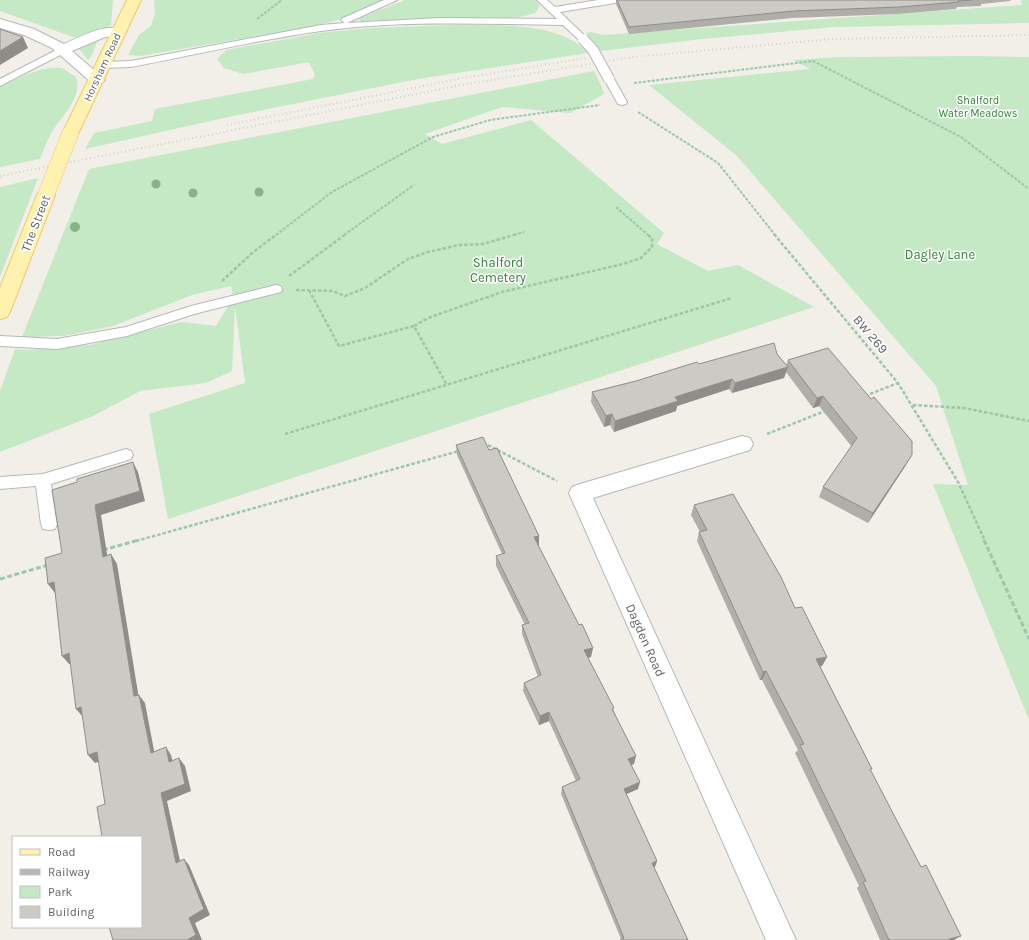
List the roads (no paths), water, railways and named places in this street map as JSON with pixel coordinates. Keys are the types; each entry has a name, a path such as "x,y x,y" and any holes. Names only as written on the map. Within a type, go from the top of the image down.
{"main road":[{"name":"Horsham Road","path":"70,134 134,0"},
{"name":"The Street","path":"0,312 70,134"}],"street":[{"path":"0,23 39,36 62,50 97,80"},
{"path":"62,50 103,33 118,32"},
{"name":"Dagden Road","path":"742,444 580,493 781,940"}],"lane":[{"path":"321,28 352,18 392,0"},
{"path":"542,0 554,10 593,50 622,102"},
{"path":"554,10 615,0"},
{"path":"102,65 121,65 321,28 362,24 440,21 565,22"},
{"path":"0,83 62,50"},
{"path":"0,341 57,344 127,331 191,310 276,289"},
{"path":"0,483 43,480 126,455"},
{"path":"43,480 49,524"}],"railway":[{"path":"0,176 467,84 633,57 832,39 1029,35"},
{"path":"227,125 463,78 586,58"}],"park label":[{"name":"Shalford Water Meadows","path":"978,106"},
{"name":"Dagley Lane","path":"940,254"},
{"name":"Shalford Cemetery","path":"498,270"}]}
